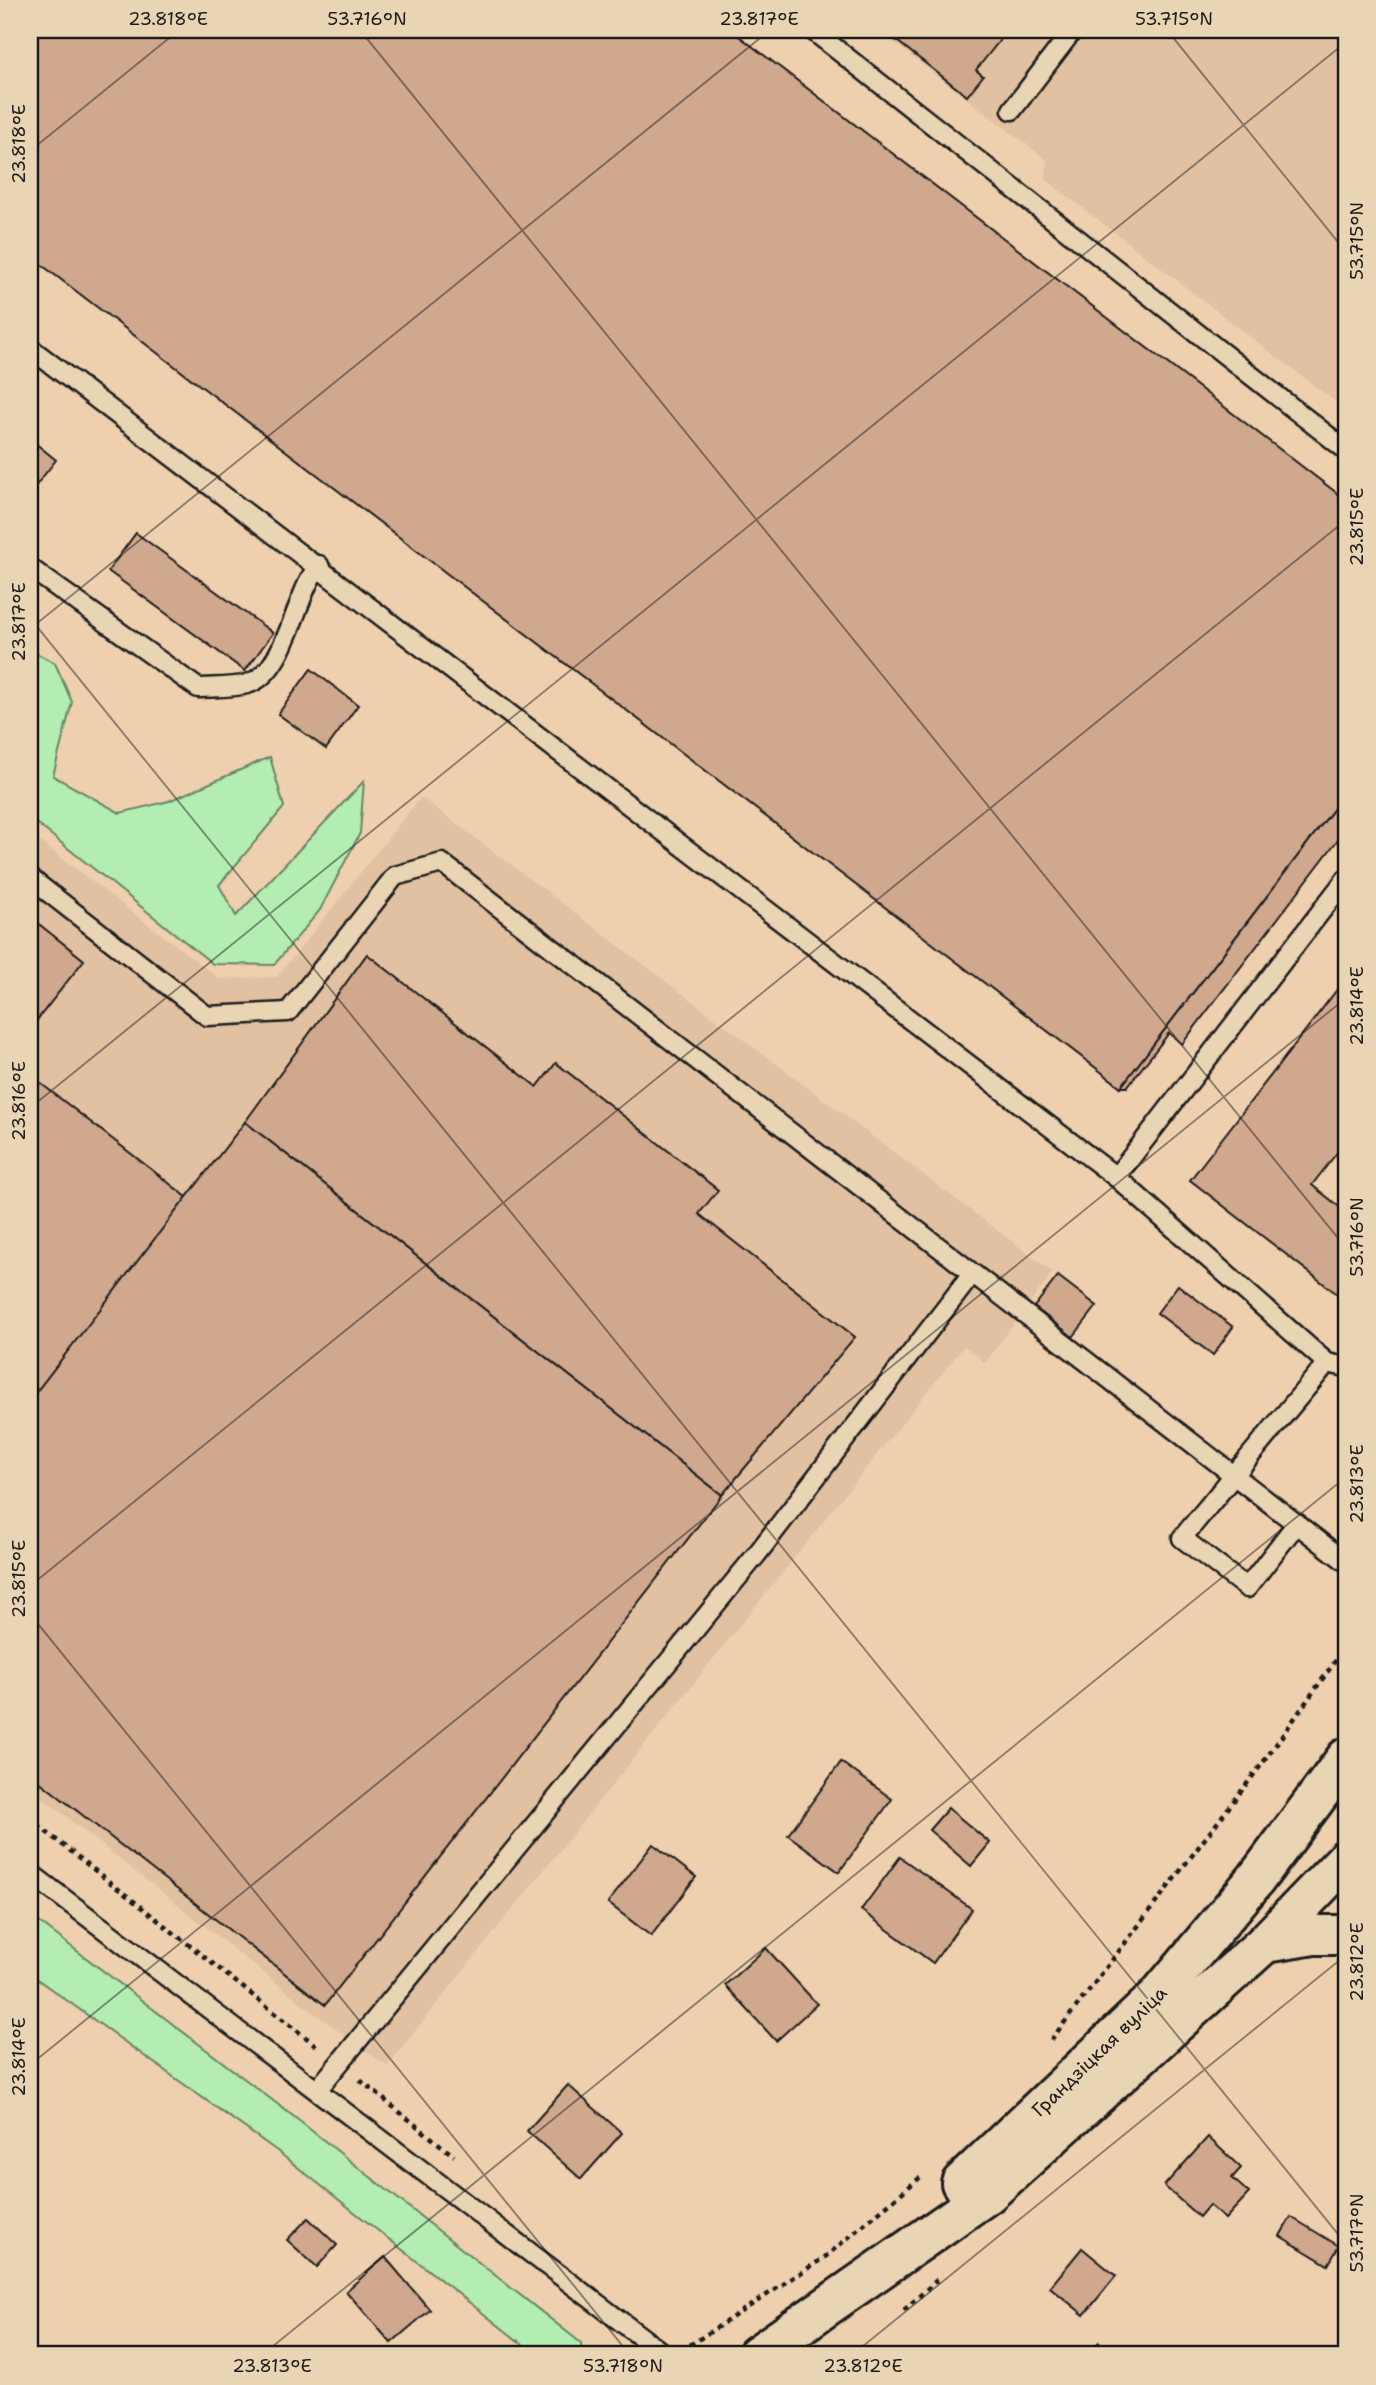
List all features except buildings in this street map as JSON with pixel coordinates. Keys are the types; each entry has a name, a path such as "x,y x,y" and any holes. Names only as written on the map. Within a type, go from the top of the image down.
{"main road":[{"name":"Грандзіцкая вуліца","path":"838,2301 1158,1996 1256,1879 1340,1767"},
{"name":"Грандзіцкая вуліца","path":"757,2355 988,2194 1265,1943 1346,1859"},
{"path":"1265,1943 1314,1935 1346,1935"}],"lane":[{"path":"812,30 1346,450"},
{"path":"1012,110 1073,30"},
{"path":"30,348 319,565 1116,1177 1326,1363 1346,1367"},
{"path":"30,568 198,688 249,684 267,671 289,631 310,576 319,565"},
{"path":"30,878 207,1016 288,1012 395,876 442,863 1346,1562"},
{"path":"1116,1177 1346,879"},
{"path":"318,2090 757,1554 972,1274"},
{"path":"1297,1523 1247,1588 1182,1538 1326,1363"},
{"path":"30,1873 674,2353"}],"path":[{"path":"1046,2047 1262,1764 1346,1646"},
{"path":"674,2353 825,2257 926,2172"}],"shaded area":[{"path":"877,30 1341,30 1346,43 1346,410 1046,180 1047,160"},
{"path":"421,797 1053,1272 985,1363 964,1346 387,2066 318,2016 30,1788 30,834 220,979 277,977"}],"green space":[{"path":"30,650 55,663 72,702 53,776 120,813 169,801 270,757 284,807 219,885 236,916 364,781 360,833 320,910 274,965 213,964 30,818"},
{"path":"30,1915 293,2116 581,2343 581,2355 536,2355 277,2151 30,1974"}]}
